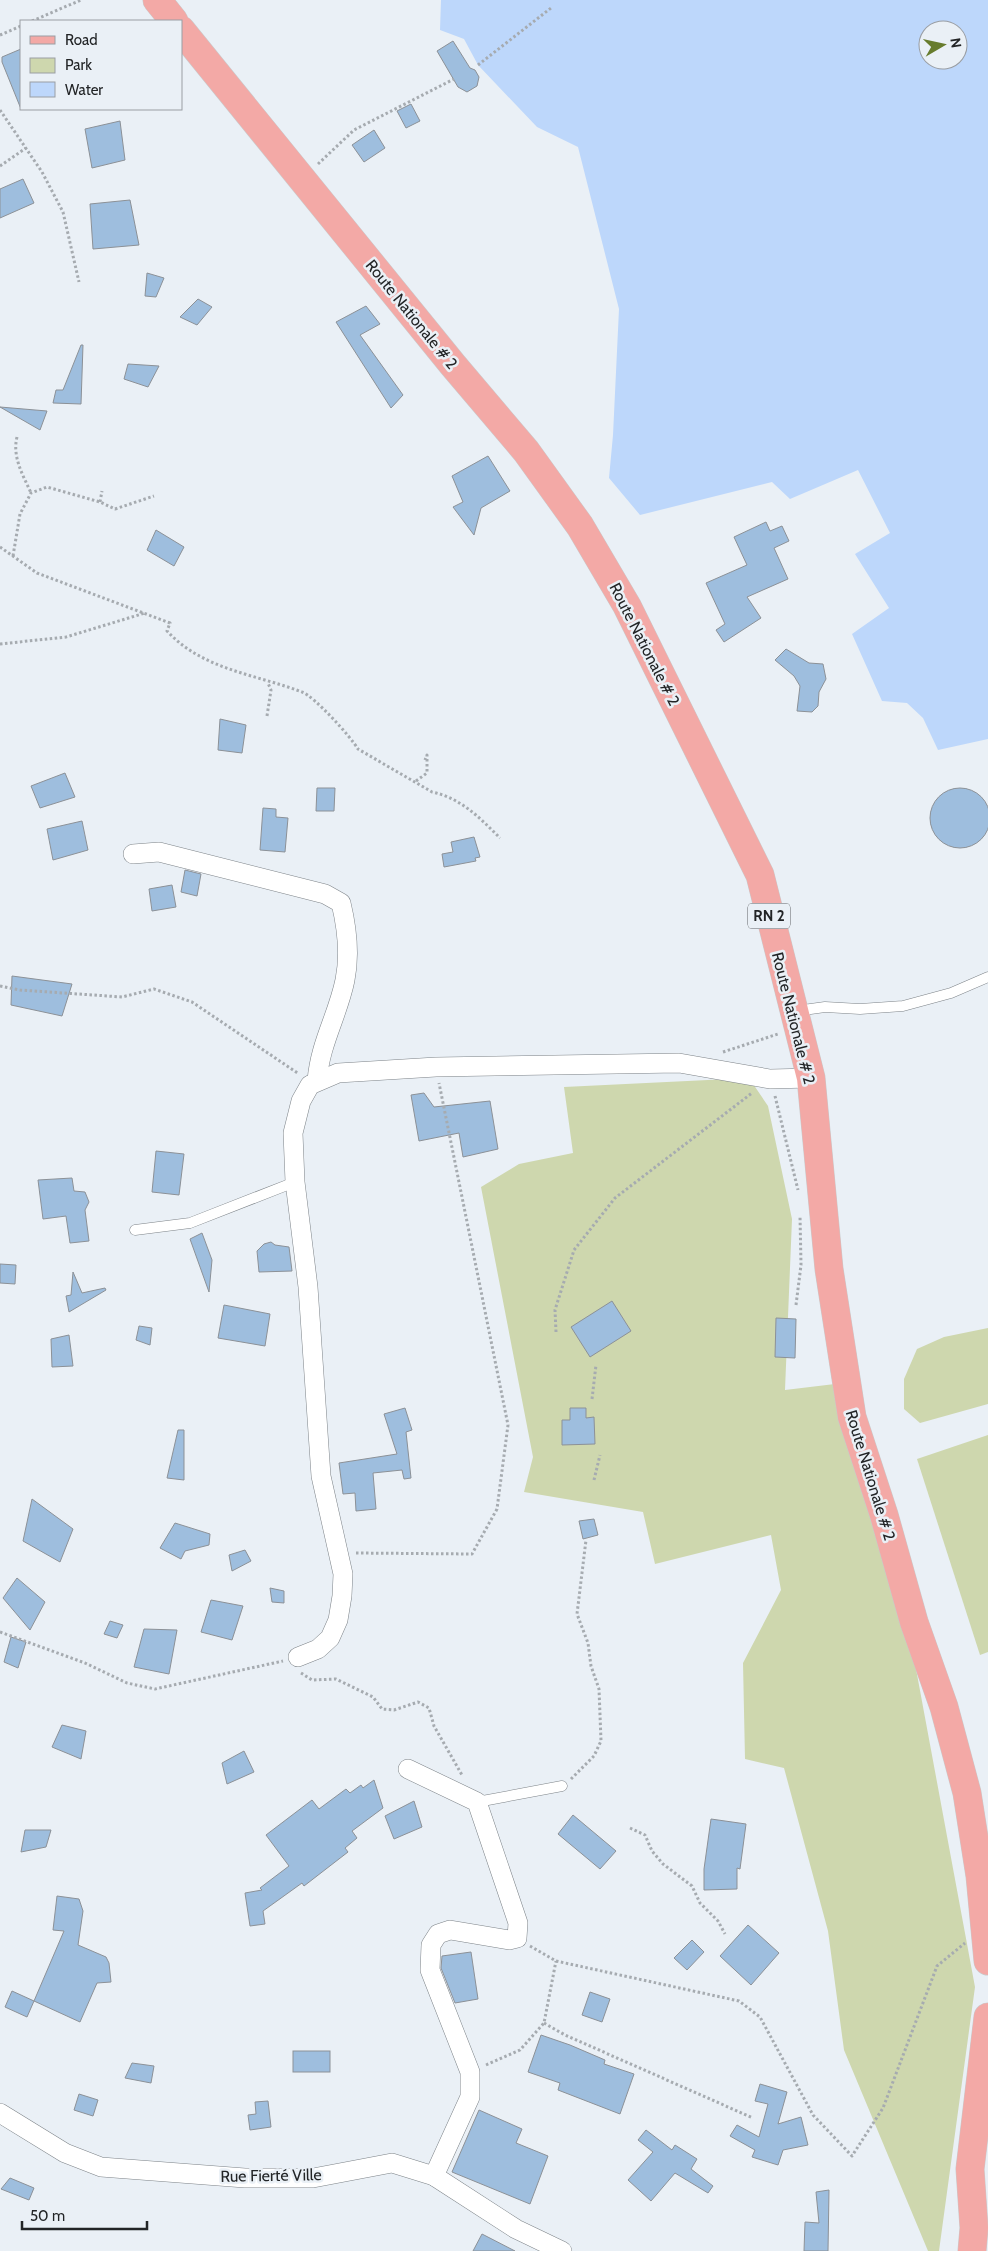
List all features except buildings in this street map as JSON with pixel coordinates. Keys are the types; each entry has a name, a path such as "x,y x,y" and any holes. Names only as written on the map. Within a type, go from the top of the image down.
{"main road":[{"path":"157,0 173,20"},
{"name":"Route Nationale # 2","path":"182,31 453,365 526,450 580,526 627,606 760,875 772,934 811,1078 829,1269 852,1417 884,1515 914,1622 944,1707 968,1802 986,1927 988,1961"},
{"path":"978,2235 970,2169 988,2022"}],"street":[{"path":"133,854 159,852 324,894 341,904 348,931 345,980 322,1048 313,1083 301,1101 293,1133 295,1182 308,1287 321,1476 340,1552 343,1574 338,1620 330,1638 318,1648 298,1657"},
{"path":"313,1083 338,1074 436,1067 680,1063 770,1079 811,1078"},
{"path":"408,1770 477,1802 518,1923 517,1938 509,1940 450,1930 438,1934 431,1945 430,1970 470,2072 470,2097 434,2176"},
{"name":"Rue Fierté Ville","path":"0,2113 65,2153 101,2167 246,2178 313,2178 392,2163 434,2176 516,2229 562,2251"}],"lane":[{"path":"796,1019 825,1007 860,1009 903,1006 951,993 988,977"},
{"path":"135,1230 190,1223 295,1182"},
{"path":"477,1802 562,1786"}],"path":[{"path":"34,20 81,0"},
{"path":"478,65 551,8"},
{"path":"0,35 20,26"},
{"path":"303,178 354,130 454,79"},
{"path":"0,110 42,172 63,212 79,282"},
{"path":"0,166 26,148"},
{"path":"17,437 14,446 19,467 31,493"},
{"path":"13,556 20,514 31,493 47,487 100,502 115,509 154,496"},
{"path":"100,502 102,491"},
{"path":"0,548 37,573 170,623 167,631 172,636 190,651 212,663 304,692 352,738 358,749 432,792 443,794 469,808 500,838"},
{"path":"0,644 66,637 145,613"},
{"path":"267,716 271,690 268,682"},
{"path":"416,781 427,773 426,755 425,760"},
{"path":"0,986 20,990 122,997 154,989 192,1002 313,1083"},
{"path":"715,1054 742,1047 796,1019"},
{"path":"340,1552 472,1554 497,1509 508,1425 436,1067"},
{"path":"556,1332 555,1310 574,1250 614,1198 770,1079 800,1198"},
{"path":"796,1305 801,1265 800,1208"},
{"path":"592,1399 596,1365"},
{"path":"594,1480 600,1455"},
{"path":"562,1786 594,1756 601,1741 599,1689 591,1666 588,1643 577,1614 586,1540"},
{"path":"0,1632 85,1663 127,1683 155,1689 298,1657 300,1672 312,1680 336,1679 373,1697 382,1709 394,1710 418,1702 429,1708 434,1726 477,1802"},
{"path":"630,1828 645,1835 652,1851 663,1864 692,1886 700,1903 718,1922 725,1934"},
{"path":"517,1938 556,1960 739,2001 760,2017 814,2115 852,2156 883,2108 937,1966 986,1927"},
{"path":"470,2072 520,2050 544,2023 556,1960"},
{"path":"544,2023 566,2035 753,2118"}],"green space":[{"path":"749,1078 768,1106 792,1219 785,1390 835,1384 911,1642 975,1987 939,2251 928,2251 844,2050 828,1931 784,1768 745,1759 743,1663 781,1590 771,1535 655,1564 643,1512 524,1492 533,1457 481,1187 519,1164 573,1153 564,1087"},
{"path":"988,1328 988,1404 920,1423 904,1409 904,1379 917,1349 944,1337"},
{"path":"988,1435 988,1652 980,1655 917,1459"}],"water":[{"path":"441,0 988,0 988,739 938,750 923,718 907,703 882,701 852,634 889,608 855,554 890,533 858,470 790,499 772,482 640,515 609,478 619,309 578,147 537,127 478,65 464,39 440,30"}]}
